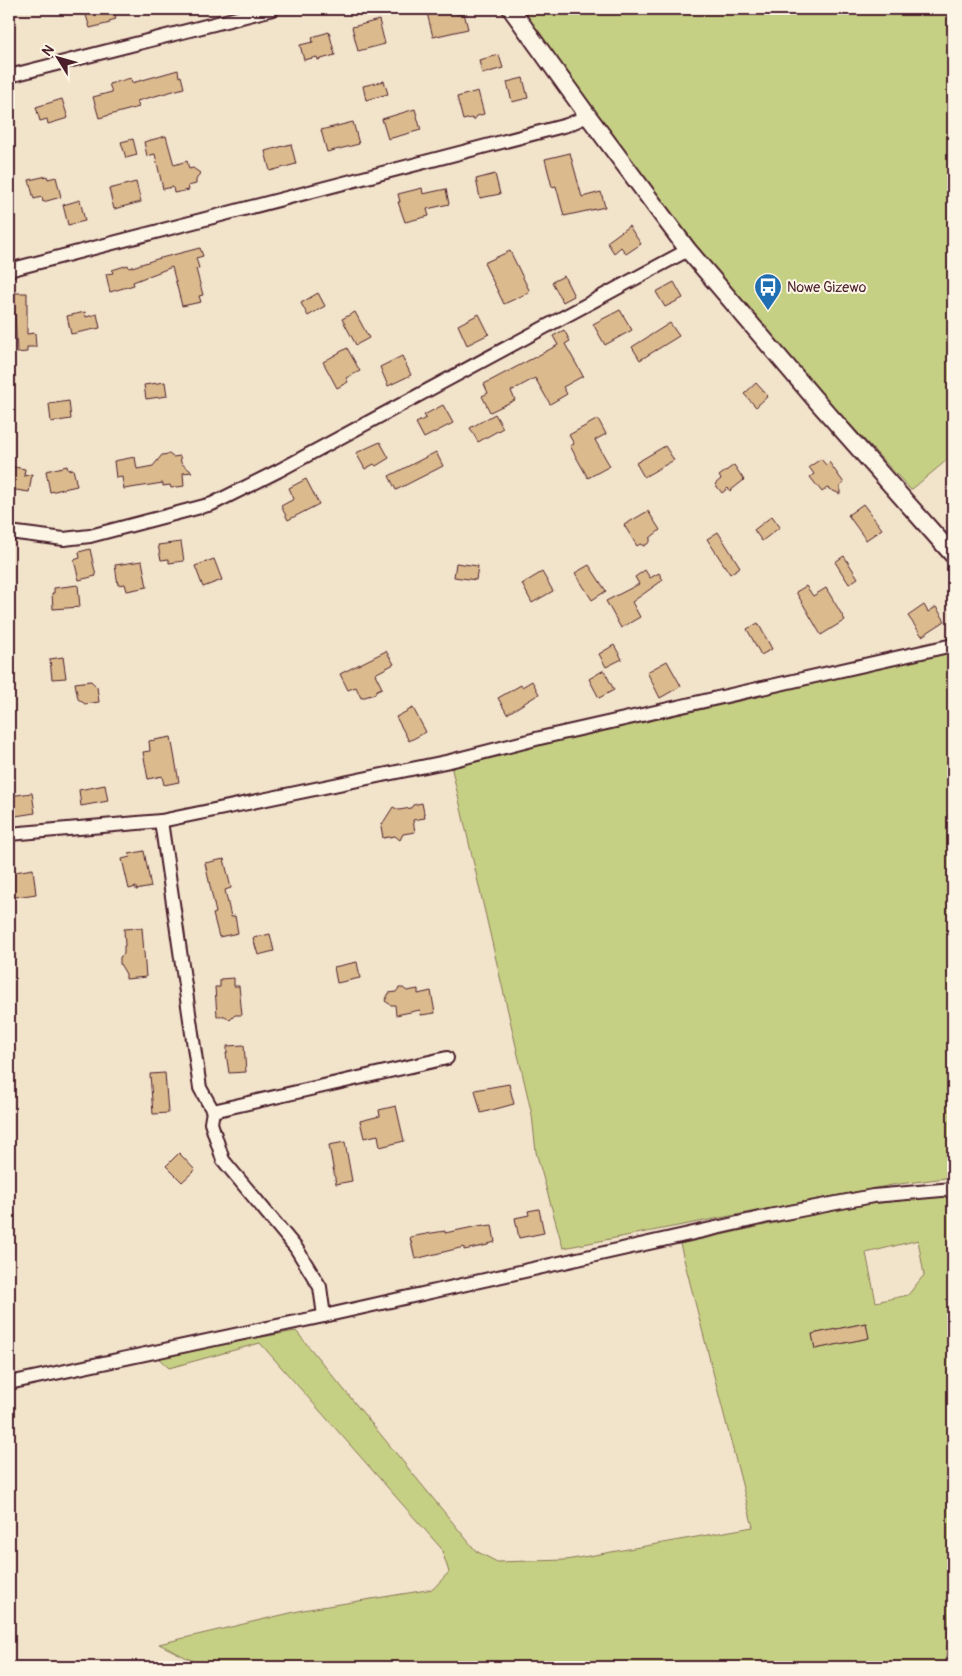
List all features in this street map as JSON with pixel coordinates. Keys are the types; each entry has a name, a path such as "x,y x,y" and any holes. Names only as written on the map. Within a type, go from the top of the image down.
{"street":[{"path":"9,76 273,9"},
{"path":"511,9 688,250 814,398 953,555"},
{"path":"9,270 567,125 588,116"},
{"path":"9,532 64,539 90,536 212,504 278,471 688,250"},
{"path":"9,834 161,821 450,761 540,738 953,645"},
{"path":"161,821 200,1088 213,1111 211,1123 223,1160 296,1248 320,1287 324,1316"},
{"path":"213,1111 447,1058"},
{"path":"9,1383 324,1316 769,1216 873,1196 953,1189"}],"green space":[{"path":"511,9 953,9 953,455 911,490 688,250"},
{"path":"953,651 953,1177 892,1185 563,1248 536,1152 532,1115 450,761"},
{"path":"953,1195 953,1584 945,1667 205,1667 159,1644 303,1610 433,1589 449,1572 441,1548 260,1343 169,1368 156,1356 296,1331 476,1551 497,1562 566,1560 753,1527 680,1244 852,1206","holes":["918,1240 924,1275 908,1295 876,1302 866,1253","865,1323 869,1338 815,1349 812,1334"]}],"building":[{"path":"84,9 114,9 116,19 109,21 110,23 90,28"},
{"path":"426,9 455,9 457,15 464,13 468,29 433,37"},
{"path":"379,20 385,44 358,51 352,27"},
{"path":"329,32 335,55 318,60 317,57 304,60 300,45 313,42 312,37"},
{"path":"499,55 503,68 482,74 479,60"},
{"path":"178,70 184,88 137,101 139,107 99,118 93,97 112,92 109,84 131,78 132,83"},
{"path":"523,78 528,98 512,102 507,82"},
{"path":"384,81 388,94 366,100 363,86"},
{"path":"478,91 484,114 477,116 474,120 471,118 463,120 457,97"},
{"path":"62,99 68,118 48,124 47,119 40,121 36,107"},
{"path":"415,109 421,130 388,139 382,119"},
{"path":"353,122 359,144 327,152 321,130"},
{"path":"166,136 174,165 187,161 189,169 193,168 200,173 196,184 188,186 189,190 174,193 173,187 163,189 155,154 147,156 144,142"},
{"path":"133,139 137,155 126,158 121,142"},
{"path":"291,144 296,164 270,171 265,151"},
{"path":"570,153 582,197 601,192 605,207 564,216 556,186 552,187 545,159"},
{"path":"495,174 500,194 480,198 476,179"},
{"path":"47,176 48,179 56,177 61,197 43,202 42,197 34,199 29,180"},
{"path":"136,182 141,202 114,209 109,189"},
{"path":"422,188 423,194 446,189 449,204 427,209 429,216 405,222 398,202 400,202 398,194"},
{"path":"80,200 85,221 68,225 63,205"},
{"path":"629,226 641,244 626,254 621,247 614,253 607,242"},
{"path":"200,248 203,256 196,258 199,268 196,269 203,295 199,296 201,302 182,306 172,267 133,282 134,285 110,292 106,274 113,273 112,270 128,265 129,268"},
{"path":"510,251 530,292 504,304 484,263"},
{"path":"564,276 574,296 563,302 552,282"},
{"path":"674,282 683,298 665,307 656,292"},
{"path":"9,293 27,293 27,334 35,333 36,347 27,347 27,352 17,353 15,313 9,313"},
{"path":"318,293 325,306 308,316 301,303"},
{"path":"620,310 632,330 605,345 593,324"},
{"path":"85,312 86,317 97,314 100,328 71,334 67,316"},
{"path":"355,312 369,338 356,345 342,319"},
{"path":"479,314 489,334 467,345 458,325"},
{"path":"670,323 679,336 640,360 632,347"},
{"path":"564,330 570,341 565,344 583,376 563,387 567,394 550,404 535,378 511,391 515,400 490,412 482,396 488,393 484,384 558,345 553,336"},
{"path":"347,348 360,371 346,378 348,382 337,388 323,362"},
{"path":"402,356 411,375 388,386 380,367"},
{"path":"165,382 167,396 146,399 144,385"},
{"path":"756,383 768,396 756,407 744,394"},
{"path":"69,401 71,419 51,422 49,404"},
{"path":"443,405 453,423 424,438 416,423 426,418 424,415"},
{"path":"495,414 503,428 478,442 470,428"},
{"path":"598,419 606,434 595,440 610,466 588,478 570,446 574,444 569,435"},
{"path":"380,442 389,458 376,466 374,464 365,469 356,453"},
{"path":"665,446 674,460 644,477 636,463"},
{"path":"436,452 443,466 396,490 389,476"},
{"path":"169,454 173,457 180,456 181,463 192,472 183,473 184,486 171,488 170,485 163,486 163,483 124,489 122,477 116,478 114,461 135,457 137,469 153,466 162,455"},
{"path":"821,459 826,465 829,462 844,483 840,486 840,494 827,488 822,492 810,477 814,474 809,467"},
{"path":"734,465 744,480 730,491 728,488 722,493 715,484 721,479 719,476"},
{"path":"9,466 25,469 24,476 32,474 29,492 9,489"},
{"path":"67,466 68,470 73,469 77,486 50,492 46,471"},
{"path":"306,479 319,504 288,520 281,506 294,499 289,488"},
{"path":"863,504 882,529 866,540 848,515"},
{"path":"648,511 660,530 650,538 650,542 644,546 640,544 637,546 624,525"},
{"path":"772,516 780,527 762,541 754,530"},
{"path":"718,532 740,567 730,574 707,539"},
{"path":"181,542 184,561 169,563 169,559 161,560 158,545"},
{"path":"90,549 96,576 79,580 74,560 80,558 79,552"},
{"path":"844,556 858,578 849,584 835,562"},
{"path":"214,559 222,580 203,587 195,566"},
{"path":"142,561 147,587 127,591 125,584 118,585 115,565"},
{"path":"456,563 478,566 476,580 454,577"},
{"path":"589,565 606,591 592,600 575,573"},
{"path":"645,570 650,578 659,573 663,580 632,602 640,617 621,628 606,601 639,584 635,577"},
{"path":"542,572 553,591 532,603 522,584"},
{"path":"78,585 80,607 53,609 52,593 54,593 54,588"},
{"path":"806,586 813,596 826,588 845,620 821,635 796,592"},
{"path":"924,605 928,612 936,607 945,621 922,636 908,616"},
{"path":"758,623 772,649 761,655 747,629"},
{"path":"614,645 622,659 606,667 599,654"},
{"path":"386,651 394,664 375,674 382,688 377,690 375,694 361,698 356,687 348,690 340,674"},
{"path":"63,657 66,678 52,679 50,659"},
{"path":"667,661 681,686 660,698 647,672"},
{"path":"604,670 614,690 599,698 589,679"},
{"path":"91,681 97,687 99,702 85,704 78,699 75,683"},
{"path":"532,681 539,694 507,714 498,698"},
{"path":"413,708 426,732 409,741 396,717"},
{"path":"171,737 179,782 164,785 162,776 148,779 143,752 150,751 149,741"},
{"path":"105,785 108,801 81,806 79,790"},
{"path":"32,793 35,813 9,817 9,796"},
{"path":"422,803 425,818 413,820 415,832 403,834 400,840 395,836 383,838 381,826 393,807 399,810 411,808 413,805"},
{"path":"144,851 151,887 136,890 136,887 129,889 122,859 130,857 129,854"},
{"path":"224,859 231,888 225,890 231,917 235,916 238,933 219,937 213,914 216,913 205,863"},
{"path":"33,869 36,894 9,898 9,873"},
{"path":"142,928 146,977 126,979 126,974 120,964 120,957 124,954 125,946 124,929"},
{"path":"270,934 274,951 258,955 253,938"},
{"path":"357,962 360,978 337,983 334,967"},
{"path":"234,978 234,986 239,986 242,1015 235,1015 230,1020 225,1016 217,1016 215,987 220,987 220,979"},
{"path":"399,988 407,991 418,989 418,994 431,991 435,1013 421,1015 420,1010 396,1015 395,1005 385,1001 389,993 396,992"},
{"path":"244,1045 246,1072 229,1073 226,1053 227,1046"},
{"path":"165,1073 168,1113 153,1114 150,1074"},
{"path":"509,1084 514,1104 481,1113 475,1090"},
{"path":"396,1106 404,1141 380,1147 378,1135 364,1138 360,1121 380,1116 379,1110"},
{"path":"345,1142 352,1181 336,1184 329,1145"},
{"path":"179,1153 195,1170 182,1182 166,1166"},
{"path":"539,1209 544,1233 519,1238 515,1218 529,1215 528,1211"},
{"path":"483,1225 492,1225 495,1242 464,1250 464,1247 415,1259 410,1237 445,1231 445,1233"},
{"path":"866,1323 869,1338 815,1349 812,1334"}],"place":[{"name":"Nowe Gizewo","path":"768,311"}]}
